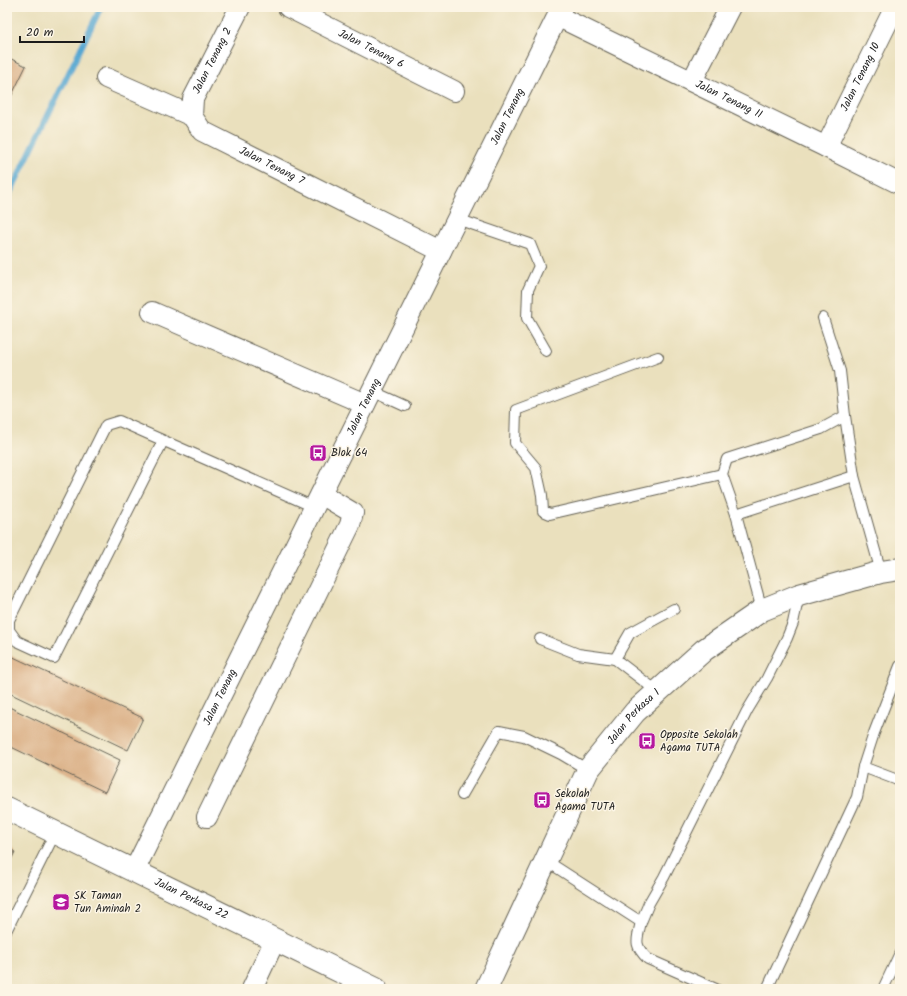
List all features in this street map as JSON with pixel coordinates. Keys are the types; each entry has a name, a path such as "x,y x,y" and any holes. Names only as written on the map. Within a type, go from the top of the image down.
{"street":[{"name":"Jalan Tenang 2","path":"192,116 193,99 240,7"},
{"name":"Jalan Tenang 6","path":"288,7 454,91"},
{"path":"692,81 730,7"},
{"name":"Jalan Tenang 10","path":"826,147 895,7"},
{"name":"Jalan Tenang 11","path":"560,11 692,81 900,184"},
{"name":"Jalan Tenang","path":"134,871 560,11"},
{"name":"Jalan Tenang 7","path":"106,78 192,116 202,131 441,251"},
{"path":"152,312 368,398"},
{"path":"207,817 350,525 353,513 317,501"},
{"name":"Jalan Perkasa 1","path":"486,989 588,770 635,712 704,650 762,610 799,594 891,571"},
{"name":"Jalan Perkasa 22","path":"7,809 276,940 364,987"},
{"path":"252,989 276,940"}],"lane":[{"path":"457,218 530,244 539,266 528,290 527,318 546,351"},
{"path":"823,318 840,370 854,476 891,571"},
{"path":"658,357 516,410 515,443 536,468 542,495 543,512 550,514 722,474"},
{"path":"368,398 405,406"},
{"path":"762,610 736,514 722,474 727,459 821,429 845,416"},
{"path":"163,441 54,658 17,641 9,630 9,620 106,425 119,421 163,441 317,501"},
{"path":"736,514 854,476"},
{"path":"716,989 648,959 639,951 637,940 641,922 649,903 664,877 747,711 767,678 787,638 793,623 799,594"},
{"path":"615,659 630,633 674,609"},
{"path":"540,639 578,654 615,659 658,692"},
{"path":"767,989 857,797 863,767 874,733 900,666"},
{"path":"462,795 499,731 524,736 561,754 588,770"},
{"path":"863,767 900,781"},
{"path":"7,929 56,833"},
{"path":"545,860 641,922"},
{"path":"883,989 900,953"}],"building":[{"path":"7,57 26,66 7,105"},
{"path":"7,654 143,718 128,750 7,692"},
{"path":"7,706 120,760 105,792 7,745"},
{"path":"7,847 15,852 7,868"}],"waterway":[{"path":"7,199 101,7"}],"place":[{"name":"Blok 64","path":"318,453"},
{"name":"Opposite Sekolah Agama TUTA","path":"647,741"},
{"name":"Sekolah Agama TUTA","path":"542,800"},
{"name":"SK Taman Tun Aminah 2","path":"61,902"}]}
